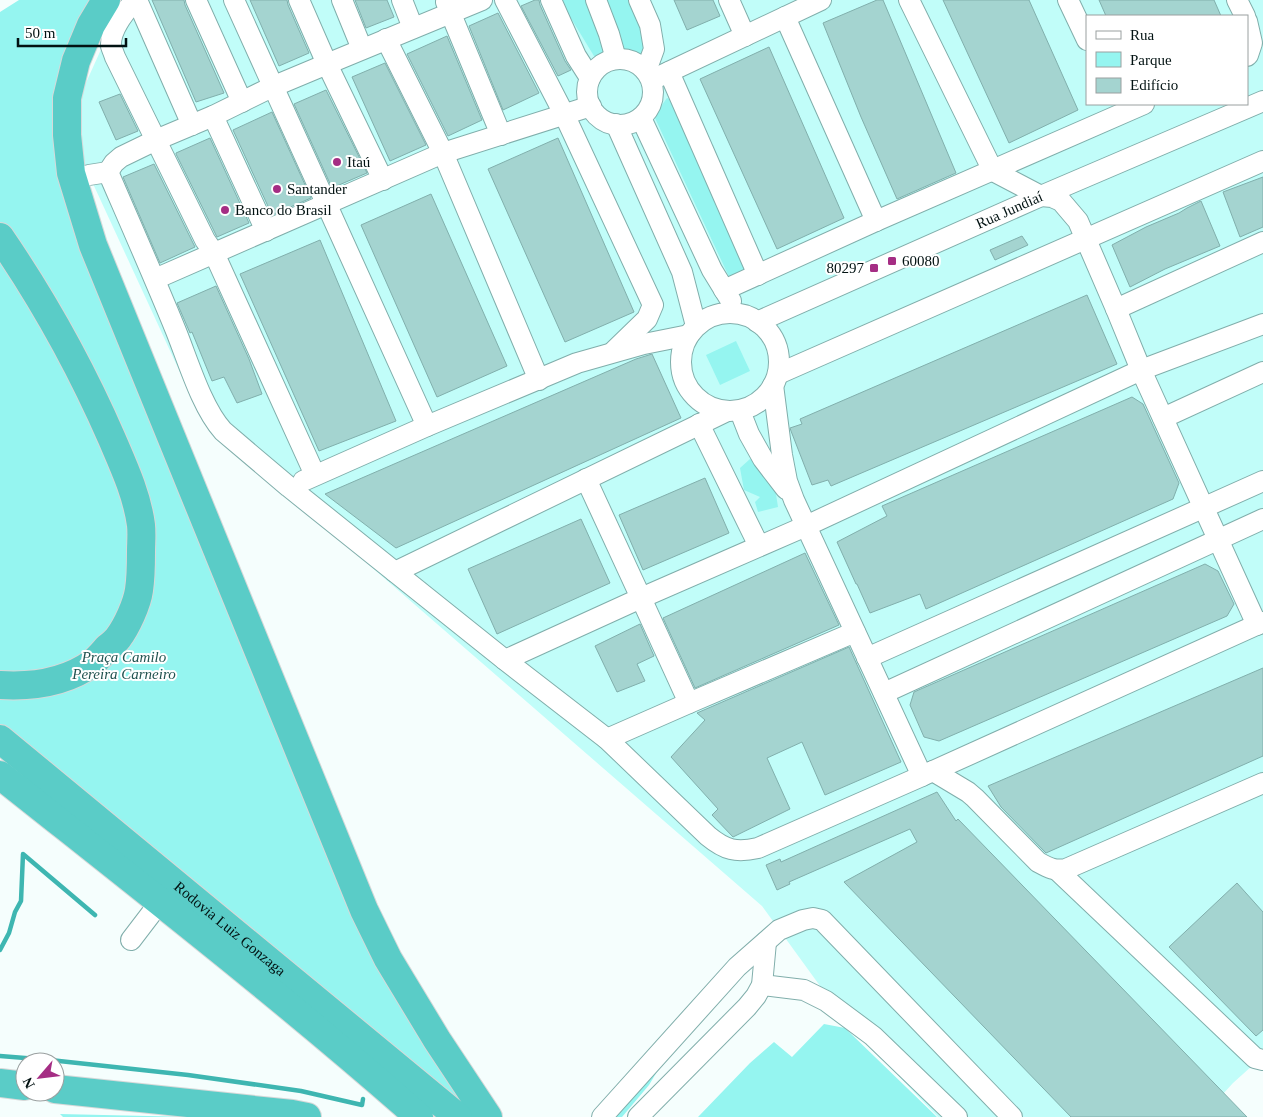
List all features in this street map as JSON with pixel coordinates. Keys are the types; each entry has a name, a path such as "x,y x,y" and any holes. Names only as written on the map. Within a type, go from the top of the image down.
{"highway":[{"path":"106,0 90,25 76,61 67,98 66,135 71,173 93,245 364,910 388,959 447,1056 488,1117"},
{"path":"0,237 46,309 85,380 122,462 137,504 141,527 139,591 131,615 118,638 94,662 77,672 53,682 22,686 0,686"},
{"name":"Rodovia Luiz Gonzaga","path":"0,739 458,1117"},
{"name":"Rodovia Luiz Gonzaga","path":"0,774 368,1072 419,1117"},
{"path":"0,1083 15,1085"},
{"path":"65,1090 307,1117"}],"street":[{"path":"192,125 136,0 120,20 113,34 111,46 115,57 205,240 214,253 316,475"},
{"path":"196,0 242,102"},
{"path":"234,0 427,426"},
{"path":"300,0 327,64 384,180"},
{"path":"342,0 362,49"},
{"path":"402,0 413,28"},
{"path":"482,0 448,6 413,28 272,87 213,116 156,140 121,157 99,173 154,279 200,392 216,424 395,572 607,740 720,846 735,850 758,848 1260,624 1218,539 1141,370 1078,221 1061,201 1052,197 1042,196 993,171 909,0"},
{"path":"505,0 564,114 653,305 647,319 613,352"},
{"path":"551,0 576,56 590,78"},
{"path":"596,0 616,59"},
{"path":"639,0 650,25 654,49 655,74 652,102 641,118 621,125 601,118 593,110 588,100 590,78 596,69 606,62 616,59 627,59 638,63 655,74 758,275"},
{"path":"729,0 745,36"},
{"path":"655,74 745,36 821,0"},
{"path":"1068,0 1086,38"},
{"path":"1237,0 1244,15"},
{"path":"448,6 501,135"},
{"path":"785,17 876,221"},
{"path":"1248,25 1252,43 1248,55"},
{"path":"386,39 443,153 539,380"},
{"name":"Rua Jundiaí","path":"749,318 1042,196 1263,101"},
{"path":"724,290 876,221 993,171 1119,109 1139,105"},
{"path":"154,279 443,153 591,106"},
{"path":"213,116 266,230"},
{"path":"641,118 712,270 724,290 749,318 768,332 775,344 779,359 776,379 782,455 787,481 867,658 928,773 968,792 1038,862 1047,868 1057,870 1066,869 1263,783"},
{"path":"616,124 682,272 692,330 682,350 681,367 685,384 695,397 709,407 732,411 749,434 763,459 794,500"},
{"path":"395,572 699,424 732,411 754,406 765,397 776,379 1085,239 1263,161"},
{"path":"1116,309 1263,242"},
{"path":"290,487 427,426 577,364 692,330 706,319 718,315 729,313 749,318"},
{"path":"505,660 806,526 1141,370 1263,324"},
{"path":"1163,418 1263,372"},
{"path":"699,424 759,546"},
{"path":"586,479 689,703"},
{"path":"867,658 1263,481"},
{"path":"884,693 1263,519"},
{"path":"607,740 856,632"},
{"path":"1057,870 1255,1058 1263,1060"},
{"path":"131,940 160,902"},
{"path":"602,1117 737,967 779,930 813,918 822,920 1012,1117"},
{"path":"638,1117 756,996 762,984 766,942"},
{"path":"762,984 804,990 826,1001 872,1036 957,1117"},
{"path":"660,1052 682,1073"}],"shaded area":[{"path":"128,0 1263,0 1263,1056 1233,1083 1202,1117 938,1117 844,1019 762,906 202,420 83,162 80,96 117,14"}],"green space":[{"name":"Praça Camilo Pereira Carneiro","path":"19,0 95,0 60,125 348,883 489,1117 458,1101 407,1057 0,726 0,12"},
{"path":"562,0 595,0 615,56 594,56"},
{"path":"598,0 639,0 647,56 633,59 617,51"},
{"path":"667,98 683,104 753,271 730,279 654,116"},
{"path":"736,341 750,371 720,385 706,355"},
{"path":"750,459 763,465 774,481 778,507 758,512 755,502 760,497 744,490 740,468"},
{"path":"824,1024 845,1028 937,1117 698,1117 750,1063 774,1042 792,1057"},
{"path":"661,1065 649,1085 622,1117 614,1117"},
{"path":"60,1114 191,1117 63,1117"}],"building":[{"path":"152,0 184,0 224,93 196,102"},
{"path":"250,0 287,0 309,53 279,66"},
{"path":"355,0 387,0 394,17 366,28"},
{"path":"539,0 565,61 571,70 558,76 521,6"},
{"path":"674,0 713,0 720,16 687,30"},
{"path":"877,0 883,0 956,173 897,199 823,23"},
{"path":"943,0 1029,0 1078,110 1009,143"},
{"path":"1099,0 1214,0 1221,15 1106,15"},
{"path":"498,13 539,93 503,110 469,26"},
{"path":"447,36 482,120 448,136 407,54"},
{"path":"769,47 844,218 777,249 700,79"},
{"path":"385,63 426,145 390,161 352,77"},
{"path":"326,90 367,173 332,188 294,104"},
{"path":"120,94 138,131 116,140 99,102"},
{"path":"272,112 311,198 272,215 233,130"},
{"path":"210,138 249,223 217,237 176,154"},
{"path":"558,138 634,312 565,342 488,169"},
{"path":"154,164 195,247 160,263 123,177"},
{"path":"1263,177 1263,227 1240,237 1223,192"},
{"path":"431,194 507,366 437,397 361,225"},
{"path":"1201,201 1220,246 1165,269 1130,287 1112,245"},
{"path":"1022,236 1028,245 995,260 990,250"},
{"path":"320,240 396,421 319,451 240,274"},
{"path":"216,286 249,359 262,394 237,403 224,377 212,381 192,332 190,333 177,303"},
{"path":"1087,295 1117,364 831,486 828,480 812,485 790,428 802,424 800,419"},
{"path":"652,354 681,418 396,548 325,494 636,359"},
{"path":"1132,397 1143,404 1179,483 1173,499 926,609 920,594 870,613 837,542 887,516 882,506"},
{"path":"705,478 729,533 643,570 619,515"},
{"path":"581,519 610,583 497,634 468,569"},
{"path":"805,553 839,625 695,688 663,618"},
{"path":"1205,564 1218,571 1234,604 1227,616 939,741 924,737 910,705 914,692"},
{"path":"640,624 654,656 637,664 645,681 617,692 595,646"},
{"path":"849,647 901,762 825,795 802,742 767,758 790,809 733,837 712,815 718,809 671,757 705,720 697,713"},
{"path":"1263,668 1263,756 1046,853 1001,807 988,786"},
{"path":"937,792 956,821 958,819 1247,1117 1071,1117 844,882 917,842 910,829 789,882 790,884 777,890 766,865 780,859 781,862"},
{"path":"1237,883 1263,912 1263,1030 1256,1036 1169,947"}],"waterway":[{"path":"0,950 9,933 15,912 21,901 23,854 95,915"},
{"path":"0,1056 188,1075 301,1091 362,1105 363,1099"}],"place":[{"name":"Itaú","path":"337,162"},
{"name":"Santander","path":"277,189"},
{"name":"Banco do Brasil","path":"225,210"},
{"name":"60080","path":"892,261"},
{"name":"80297","path":"874,268"}]}
